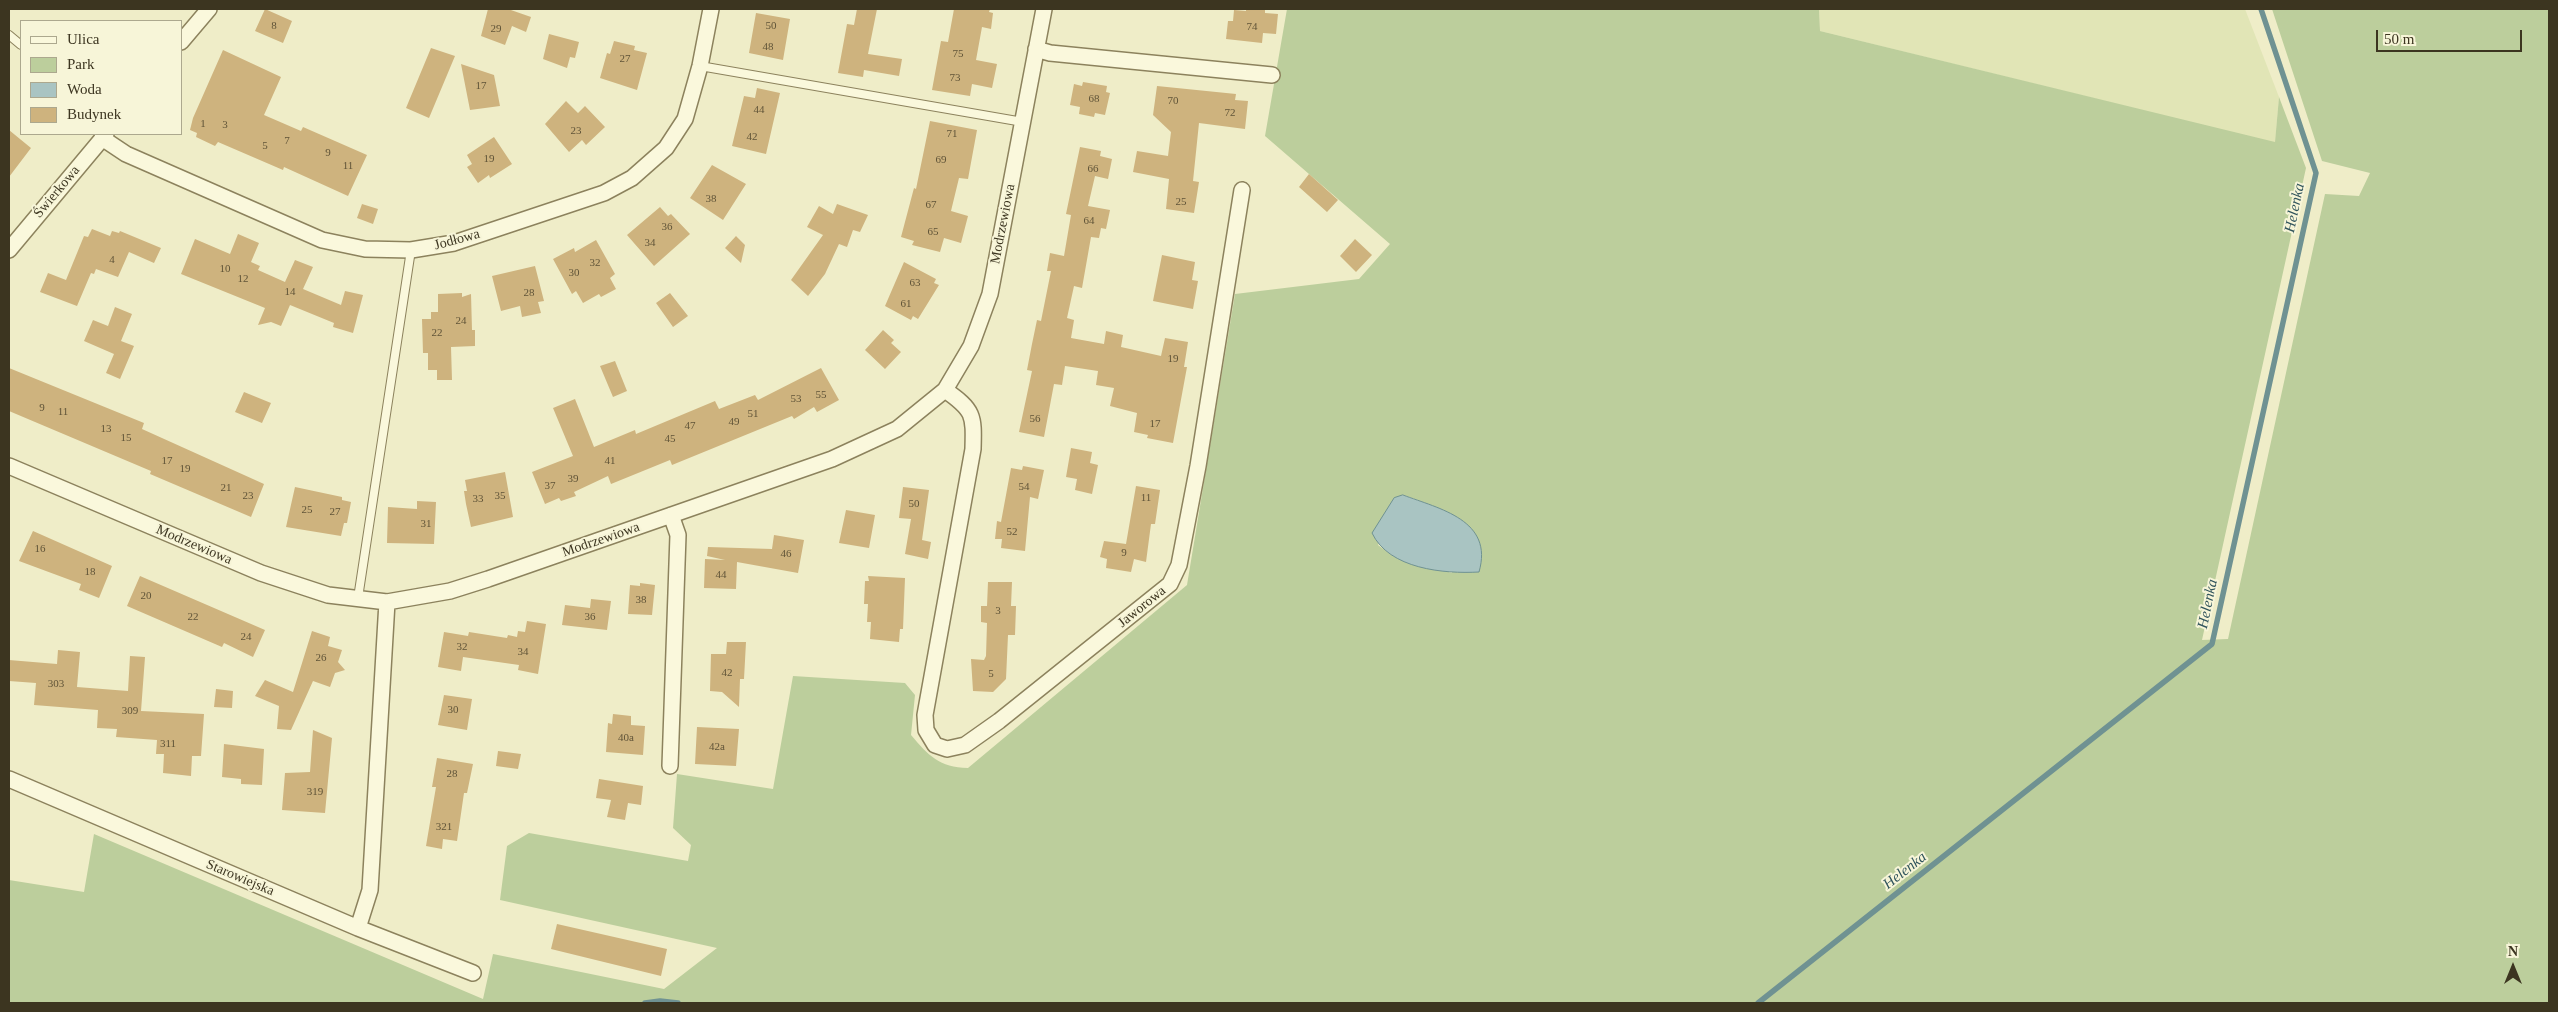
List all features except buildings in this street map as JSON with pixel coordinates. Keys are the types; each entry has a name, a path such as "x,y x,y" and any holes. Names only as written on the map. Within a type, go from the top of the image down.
{"street":[{"path":"182,41 208,9"},
{"name":"Jodłowa","path":"104,136 126,154 322,240 365,249 411,250 454,243 604,193 632,178 666,148 685,120 700,66 711,9"},
{"name":"Modrzewiowa","path":"9,466 261,573 328,595 387,602 450,591 832,459 898,429 944,390 971,346 990,294 1044,9"},
{"path":"1036,50 1050,53 1272,74"},
{"name":"Świerkowa","path":"9,250 104,136"},
{"name":"Jaworowa","path":"944,390 960,400 974,421 973,449 925,715 926,730 935,745 947,749 965,745 999,721 1170,584 1179,565 1198,466 1242,190"},
{"path":"670,766 678,535 671,515"},
{"path":"358,928 370,890 387,602"},
{"name":"Starowiejska","path":"9,779 358,928 474,973"}],"lane":[{"path":"9,35 20,44"},
{"path":"700,66 1023,122"},
{"path":"358,598 411,250"}],"green space":[{"path":"1287,9 1819,9 1820,31 2275,142 2279,97 2306,168 2202,640 2228,639 2325,194 2359,196 2370,173 2322,161 2272,9 2549,9 2549,1003 9,1003 9,880 84,892 94,834 483,999 493,954 664,989 717,948 500,900 507,846 529,833 688,861 691,845 673,828 677,774 773,789 793,676 905,683 915,695 911,735 935,759 949,765 968,768 1187,585 1235,294 1359,279 1390,244 1265,136","holes":["1403,495 1425,503 1452,573 1393,556 1378,545"]},
{"path":"1819,9 2245,9 2279,97 2275,143 1820,31"}],"water":[{"path":"1403,495 1447,512 1471,528 1479,540 1482,554 1479,572 1450,572 1419,567 1391,555 1380,545 1372,533 1394,498"}],"waterway":[{"name":"Helenka","path":"1758,1003 2212,644 2316,173 2261,9"},
{"path":"645,1003 660,1001 678,1003"}]}
